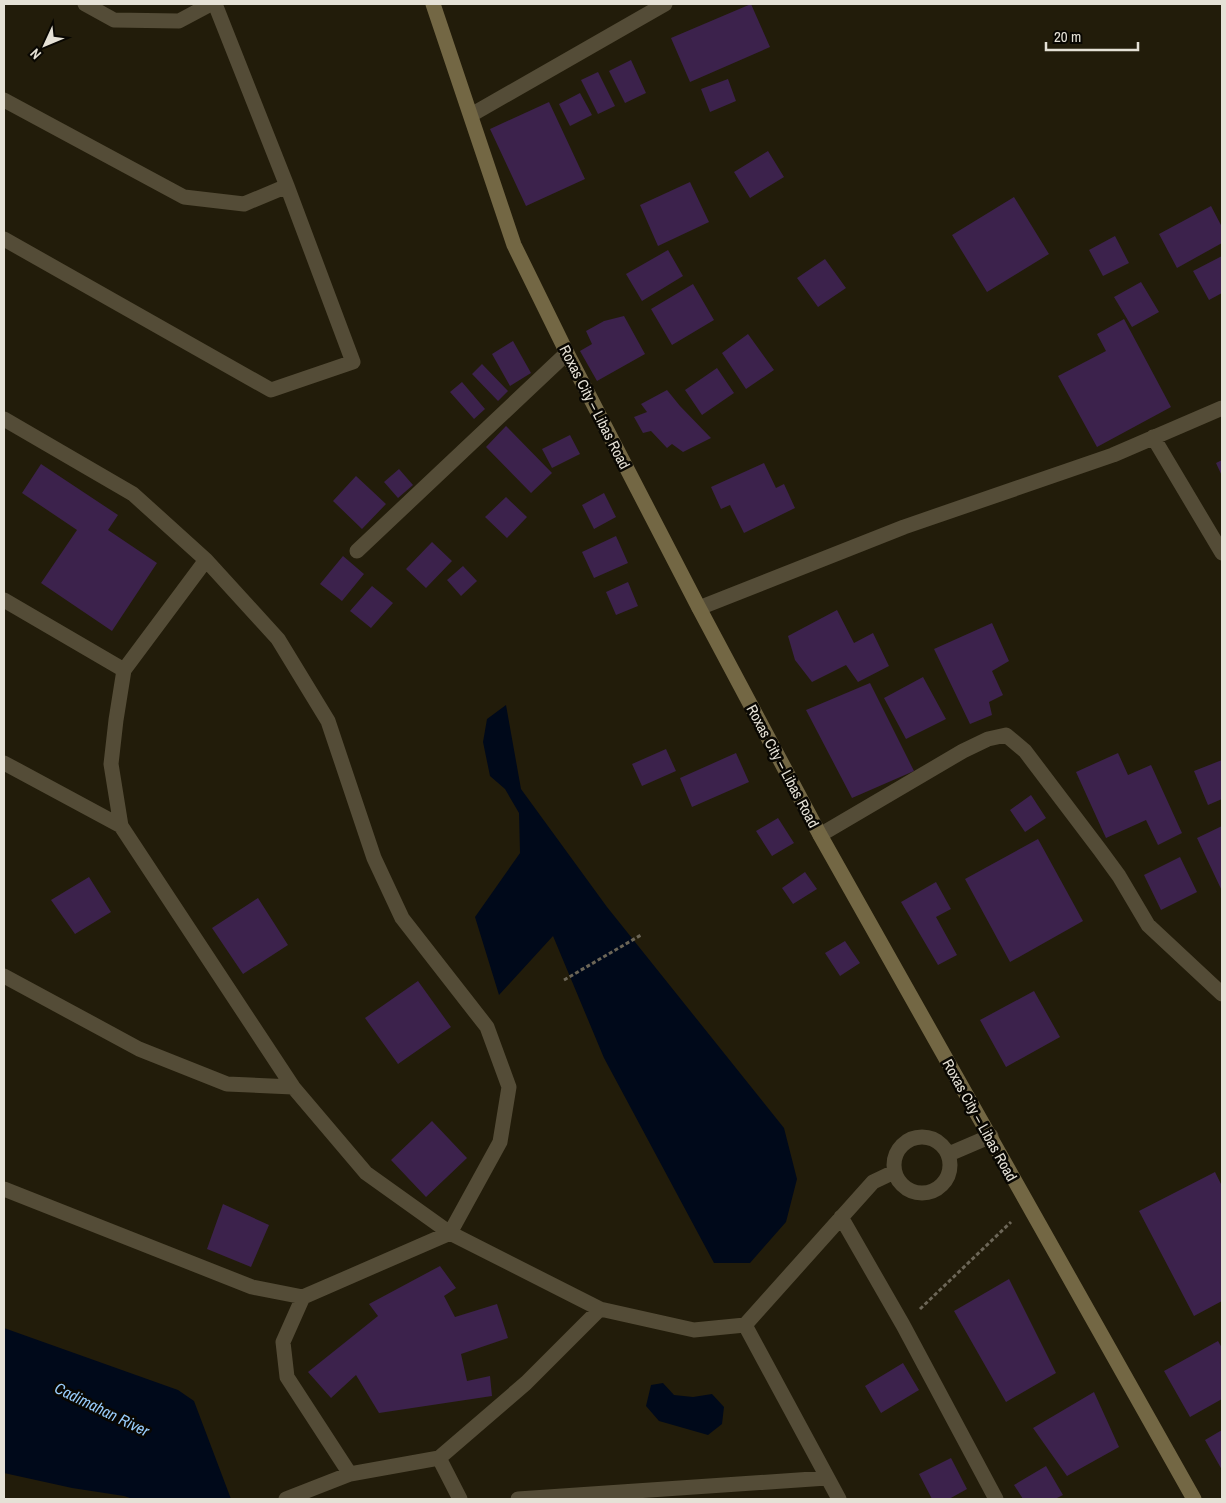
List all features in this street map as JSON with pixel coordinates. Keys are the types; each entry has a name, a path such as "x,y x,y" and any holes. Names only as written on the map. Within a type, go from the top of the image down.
{"main road":[{"name":"Roxas City – Libas Road","path":"433,4 514,245 567,353 699,608 820,835 1194,1499"}],"street":[{"path":"4,240 271,390 353,362 287,186 213,4 179,21 114,20 85,4"},
{"path":"471,115 665,4"},
{"path":"4,100 184,196 244,204 287,186"},
{"path":"357,551 567,353"},
{"path":"699,608 904,527 1113,455 1222,408"},
{"path":"4,419 134,494 206,560 278,639 328,721 374,858 402,918 487,1027 509,1087 500,1142 450,1233 303,1297 252,1287 4,1189"},
{"path":"1153,437 1222,553"},
{"path":"206,560 124,670 111,764 121,826 293,1087 366,1172 450,1233 600,1309 694,1330 746,1325 873,1182 894,1172"},
{"path":"4,600 124,670"},
{"path":"820,835 963,751 988,739 1006,735 1025,751 1100,850 1119,876 1148,925 1222,994"},
{"path":"4,763 121,826"},
{"path":"4,976 139,1049 227,1084 293,1087"},
{"path":"949,1154 991,1136"},
{"path":"918,1137 936,1140 944,1146 949,1154 951,1164 950,1175 943,1185 933,1192 921,1194 909,1190 900,1183 894,1172 894,1160 898,1149 907,1141 918,1137"},
{"path":"840,1217 902,1325 996,1499"},
{"path":"303,1297 283,1342 287,1377 350,1474"},
{"path":"286,1499 350,1474 439,1458 526,1383 600,1309"},
{"path":"746,1325 839,1499"},
{"path":"439,1458 460,1499"},
{"path":"518,1499 827,1478"}],"path":[{"path":"564,980 640,935"},
{"path":"902,1325 1028,1206"}],"water":[{"path":"506,705 521,789 607,907 784,1128 797,1179 786,1222 750,1263 714,1263 604,1058 553,936 499,995 475,917 520,853 519,813 505,789 490,776 483,742 487,719"},
{"name":"Cadimahan River","path":"4,1328 178,1390 194,1401 231,1499 133,1499 4,1473"},
{"path":"663,1383 674,1395 693,1397 712,1394 724,1407 722,1424 708,1435 659,1421 646,1406 651,1385"}],"building":[{"path":"751,4 770,47 690,82 671,38"},
{"path":"631,60 646,93 625,103 609,71"},
{"path":"598,72 615,106 598,114 581,80"},
{"path":"728,79 736,101 710,112 701,89"},
{"path":"580,93 592,115 570,126 559,104"},
{"path":"549,102 585,179 526,206 490,129"},
{"path":"768,151 784,177 750,198 734,172"},
{"path":"690,182 709,222 658,246 640,205"},
{"path":"1014,197 1049,254 987,292 952,235"},
{"path":"1211,206 1222,227 1222,243 1177,268 1159,234"},
{"path":"1115,236 1129,263 1103,276 1089,250"},
{"path":"668,250 683,276 642,301 626,274"},
{"path":"1222,256 1222,293 1209,300 1193,271"},
{"path":"825,259 846,288 818,307 797,278"},
{"path":"1141,282 1159,312 1132,327 1114,297"},
{"path":"693,284 714,320 672,345 651,309"},
{"path":"624,316 645,354 597,381 580,351 592,344 586,331 604,321"},
{"path":"1124,319 1171,407 1097,447 1058,376 1106,351 1097,334"},
{"path":"748,334 774,370 746,389 722,353"},
{"path":"513,341 531,373 510,386 492,354"},
{"path":"482,364 508,391 498,401 472,374"},
{"path":"717,368 734,393 702,415 685,390"},
{"path":"462,382 485,409 474,419 450,392"},
{"path":"667,390 711,438 683,452 672,444 667,448 651,431 643,433 634,417 647,412 641,404"},
{"path":"506,426 552,473 531,493 486,447"},
{"path":"570,435 580,454 552,468 542,449"},
{"path":"1222,460 1222,476 1216,463"},
{"path":"764,463 776,488 784,484 795,508 744,533 730,505 721,509 711,487"},
{"path":"41,464 118,515 108,530 157,563 112,631 41,583 77,530 22,493"},
{"path":"399,469 413,485 398,498 384,482"},
{"path":"356,476 386,504 362,529 333,501"},
{"path":"604,493 616,517 594,529 582,505"},
{"path":"506,497 527,517 507,538 485,517"},
{"path":"616,536 628,563 594,578 582,552"},
{"path":"432,542 452,561 426,588 406,569"},
{"path":"343,556 364,574 342,601 320,584"},
{"path":"463,566 477,581 461,596 447,580"},
{"path":"628,582 638,606 616,615 606,592"},
{"path":"372,586 393,603 371,628 350,611"},
{"path":"837,610 854,643 873,633 889,666 858,682 846,665 812,682 795,660 788,636"},
{"path":"992,623 1009,661 992,671 1003,695 989,702 992,715 970,724 934,649"},
{"path":"923,677 946,719 906,739 884,698"},
{"path":"870,683 914,771 852,798 806,710"},
{"path":"666,749 676,771 642,786 632,764"},
{"path":"736,753 749,782 692,807 680,778"},
{"path":"1118,753 1128,775 1151,765 1182,833 1158,845 1146,820 1106,838 1076,772"},
{"path":"1222,760 1222,799 1208,805 1194,771"},
{"path":"1031,795 1046,818 1025,832 1010,810"},
{"path":"778,818 794,843 772,856 756,831"},
{"path":"1222,826 1222,891 1197,838"},
{"path":"1038,839 1083,921 1010,962 965,879"},
{"path":"1180,857 1197,892 1161,910 1144,875"},
{"path":"805,872 817,889 793,904 782,888"},
{"path":"89,877 111,912 75,934 51,900"},
{"path":"936,882 951,909 936,917 957,955 938,965 901,902"},
{"path":"258,898 288,945 243,974 212,928"},
{"path":"845,941 860,963 840,976 825,953"},
{"path":"418,981 451,1027 398,1064 365,1018"},
{"path":"1034,991 1060,1037 1006,1067 980,1020"},
{"path":"432,1121 467,1158 426,1197 391,1160"},
{"path":"1215,1172 1222,1186 1222,1301 1194,1316 1139,1211"},
{"path":"223,1204 269,1225 251,1267 207,1249"},
{"path":"440,1266 456,1288 444,1296 455,1317 497,1304 508,1338 461,1354 467,1381 490,1376 492,1396 379,1413 356,1375 331,1398 308,1372 378,1316 369,1304"},
{"path":"1009,1279 1056,1373 1006,1402 954,1311"},
{"path":"1218,1341 1222,1348 1222,1399 1190,1417 1164,1371"},
{"path":"903,1363 919,1390 881,1413 865,1386"},
{"path":"1094,1392 1119,1447 1067,1476 1033,1428"},
{"path":"1222,1430 1222,1470 1205,1440"},
{"path":"951,1458 967,1489 949,1499 932,1499 919,1474"},
{"path":"1046,1466 1063,1495 1055,1499 1023,1499 1014,1485"}]}
